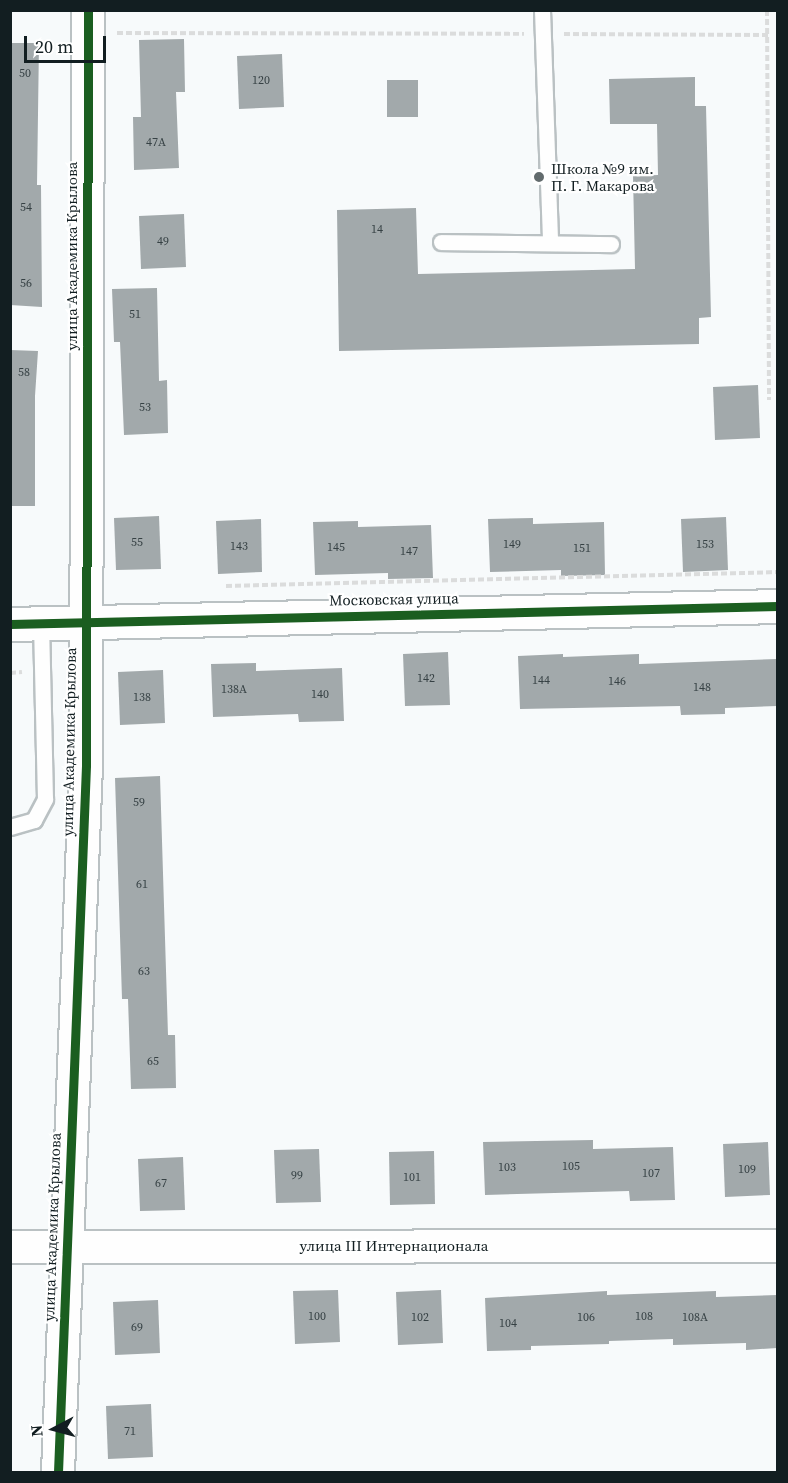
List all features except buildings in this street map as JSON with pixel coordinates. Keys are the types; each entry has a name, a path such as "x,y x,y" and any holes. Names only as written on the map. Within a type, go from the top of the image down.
{"street":[{"name":"улица Академика Крылова","path":"58,1473 86,765 88,22"},
{"name":"Московская улица","path":"26,623 777,606"},
{"name":"улица III Интернационала","path":"10,1247 777,1246"}],"lane":[{"path":"542,10 550,243"},
{"path":"441,242 611,244"},
{"path":"10,826 34,820 45,799 26,623"}],"path":[{"path":"767,10 769,400"},
{"path":"88,22 543,34 768,35"},
{"path":"217,586 777,572"}],"cycle path":[{"path":"58,1472 86,765 88,10"},
{"path":"10,624 778,606"}],"place":[{"name":"Школа №9 им. П. Г. Макарова","path":"539,177"}]}
